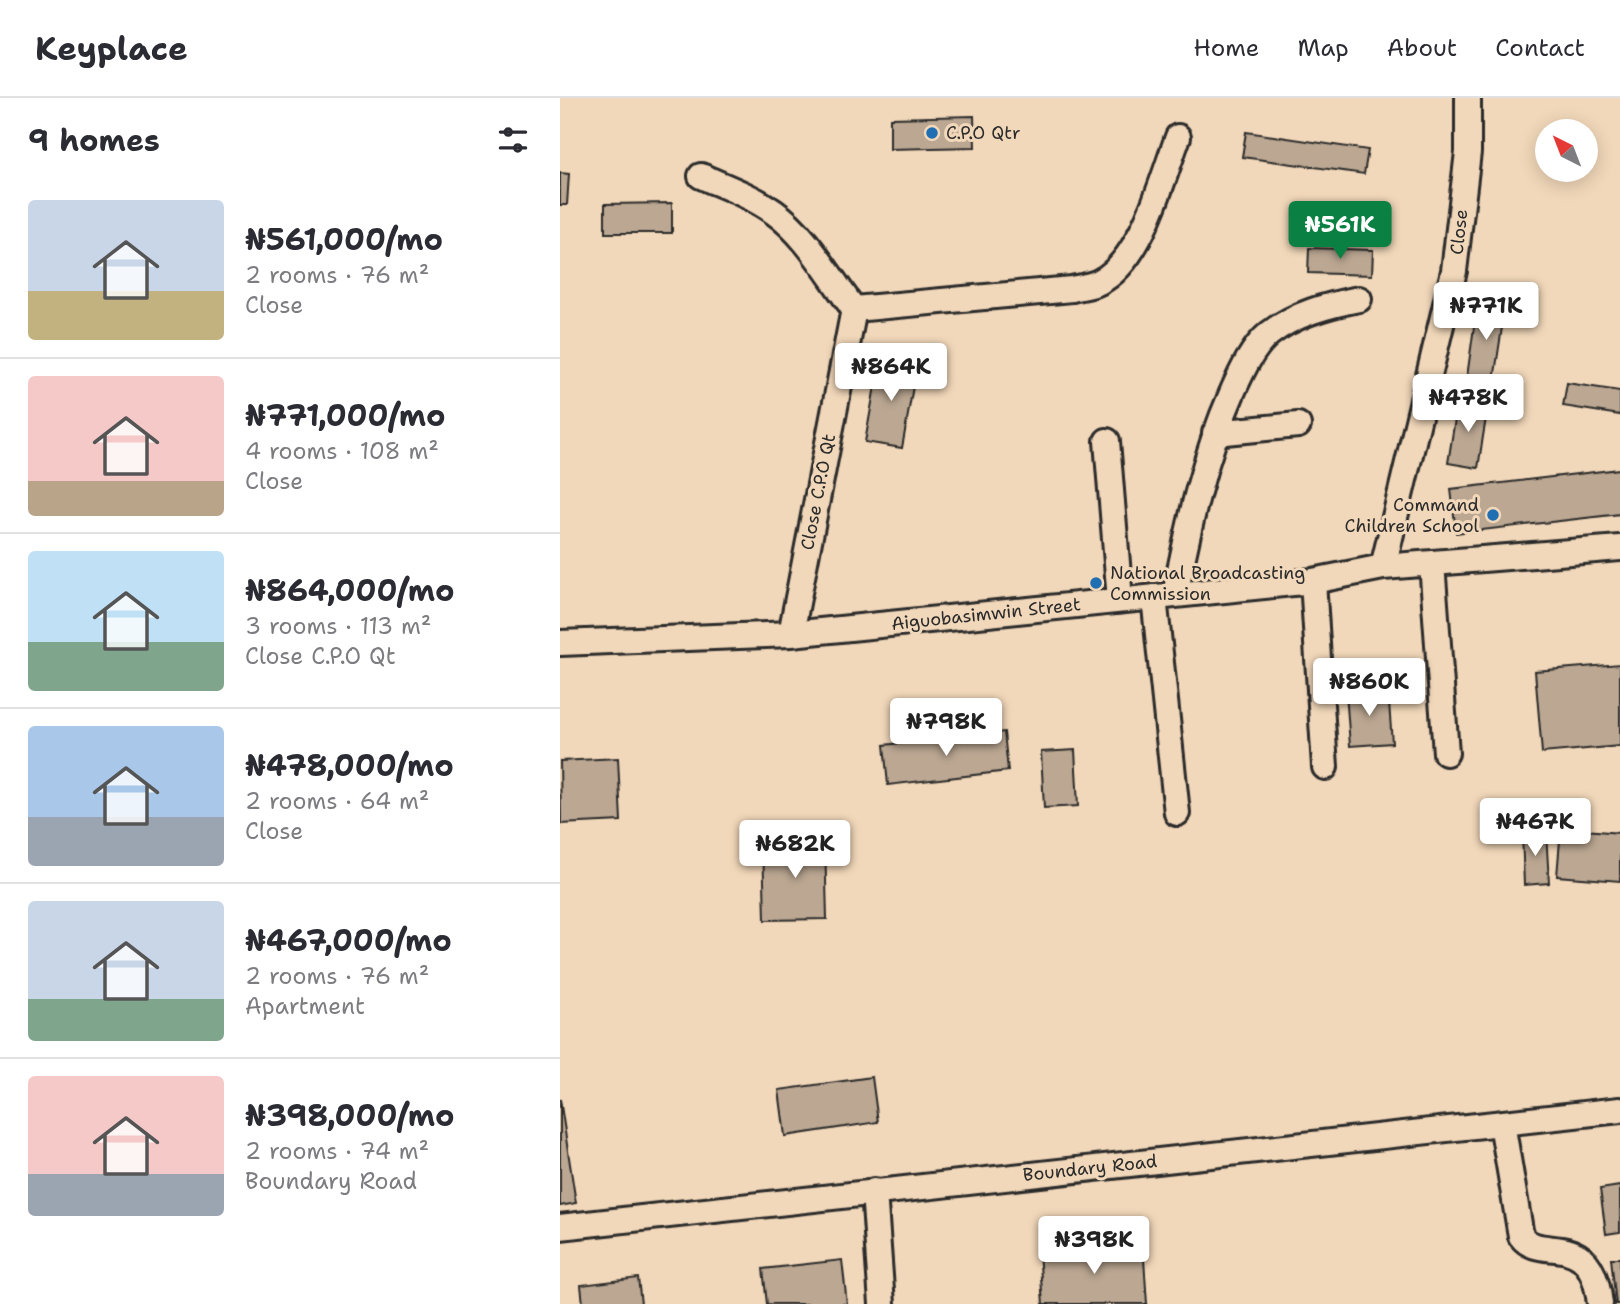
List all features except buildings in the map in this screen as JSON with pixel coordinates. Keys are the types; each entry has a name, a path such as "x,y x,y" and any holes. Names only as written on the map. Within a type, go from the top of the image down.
{"street":[{"name":"Close","path":"1383,568 1454,271 1468,152 1468,98"},
{"path":"701,176 754,198 777,214 797,234 854,309 1072,289 1099,282 1119,266 1138,240 1178,137"},
{"path":"1177,813 1164,596 1215,433 1244,366 1267,335 1291,320 1334,304 1359,299"},
{"name":"Close C.P.O Qt","path":"790,634 854,309"},
{"path":"1215,433 1298,425"},
{"path":"1107,441 1120,600"},
{"name":"Aiguobasimwin Street","path":"560,643 790,634 1313,581 1383,568 1620,548"},
{"path":"1432,563 1446,753"},
{"path":"1313,581 1325,767"},
{"name":"Boundary Road","path":"560,1227 1620,1110"},
{"path":"1502,1123 1521,1236 1528,1243 1567,1250 1584,1261 1597,1283 1600,1304"},
{"path":"874,1191 882,1304"}],"place":[{"name":"C.P.O Qtr","path":"932,133"},
{"name":"Command Children School","path":"1493,515"},
{"name":"National Broadcasting Commission","path":"1096,583"}]}
